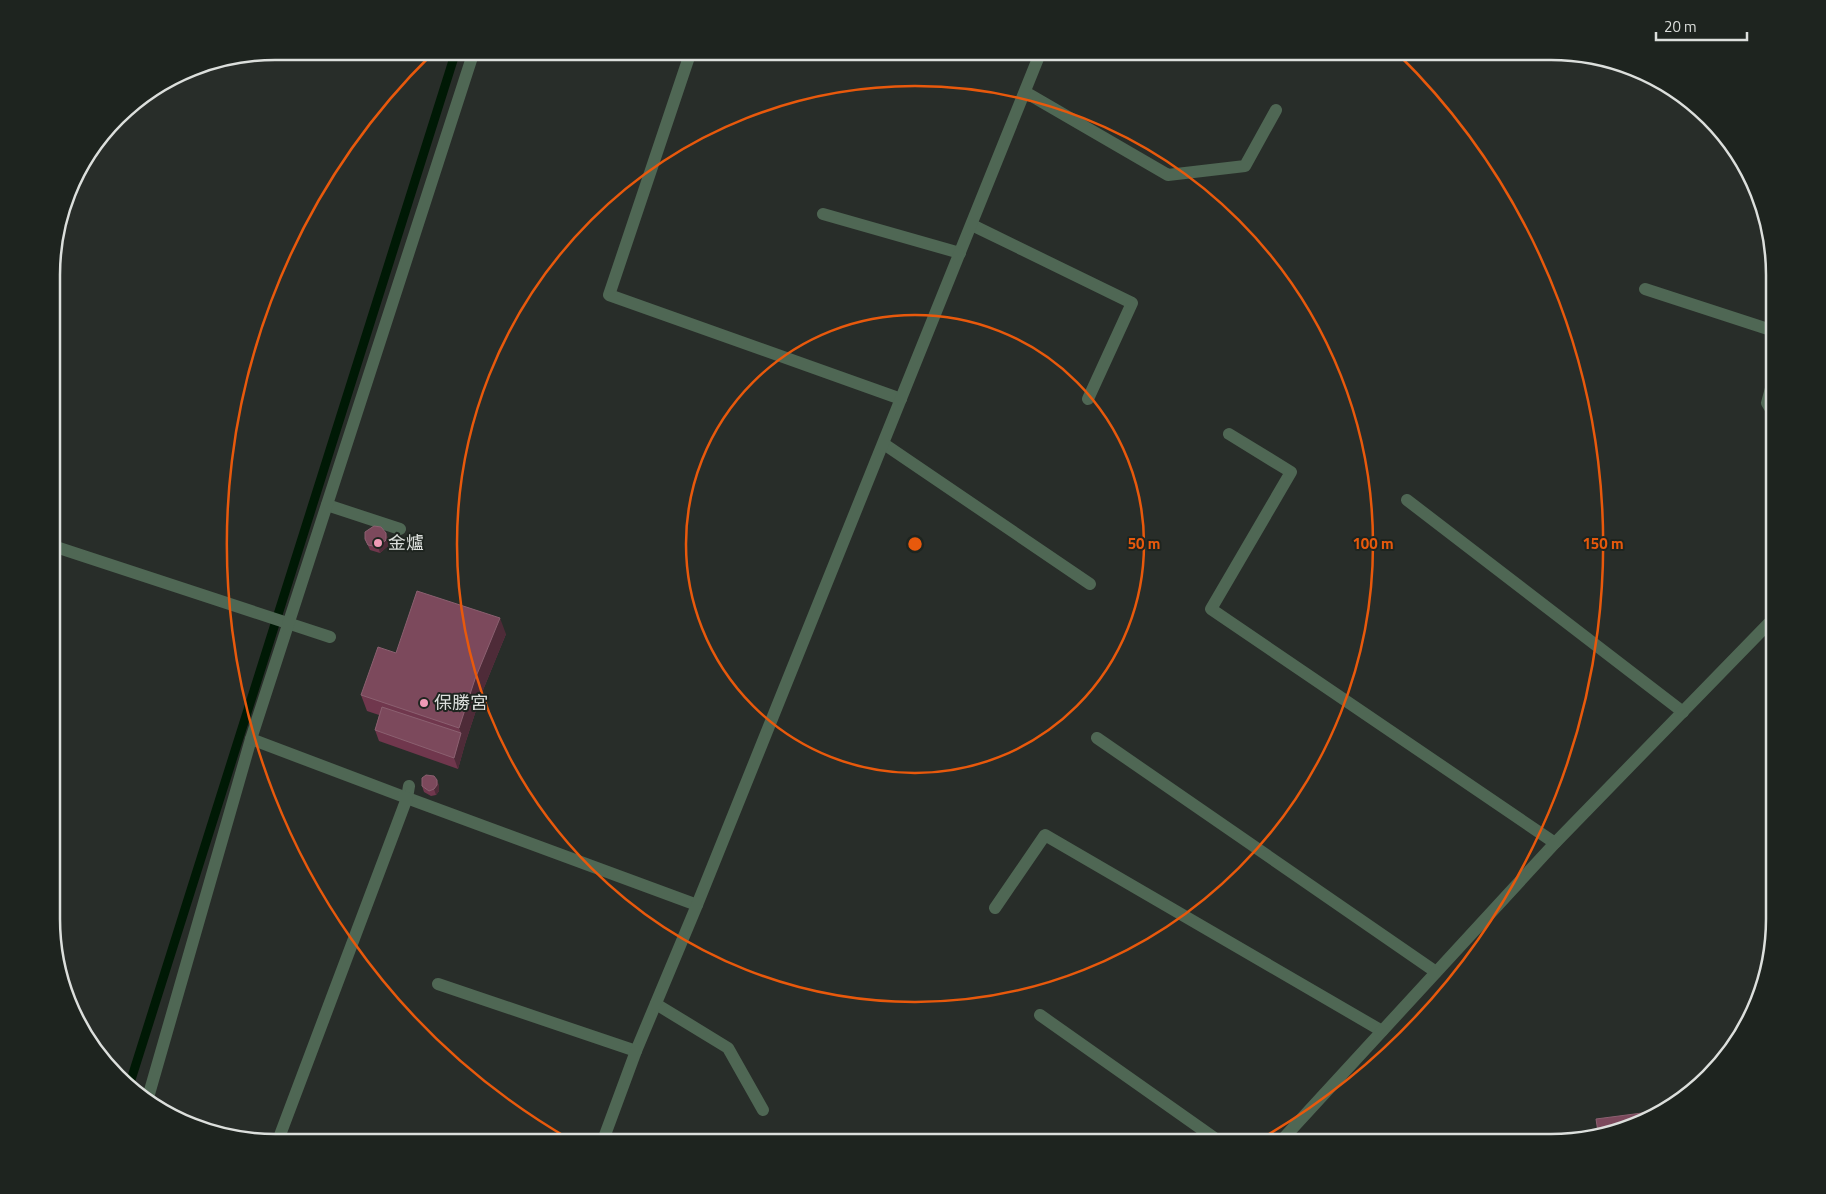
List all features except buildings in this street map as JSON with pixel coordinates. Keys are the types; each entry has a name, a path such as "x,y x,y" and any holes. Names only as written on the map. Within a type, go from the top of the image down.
{"street":[{"path":"149,1094 251,739 471,60"},
{"path":"688,60 609,294 901,399"},
{"path":"605,1134 636,1051 884,444 1038,60"},
{"path":"1026,92 1168,175 1245,166 1276,110"},
{"path":"823,214 960,253"},
{"path":"972,225 1132,303 1088,399"},
{"path":"1645,289 1766,328"},
{"path":"1229,434 1291,472 1211,609 1555,843"},
{"path":"884,444 1090,584"},
{"path":"1407,500 1683,712"},
{"path":"327,505 400,529"},
{"path":"60,548 330,637"},
{"path":"1287,1134 1555,843 1766,626"},
{"path":"1097,738 1436,972"},
{"path":"251,739 408,792 697,905"},
{"path":"280,1134 408,792"},
{"path":"994,908 1044,835 1382,1031"},
{"path":"438,984 636,1051"},
{"path":"656,1004 728,1048 763,1110"},
{"path":"1040,1015 1209,1134"}],"waterway":[{"path":"131,1079 453,60"}],"place":[{"name":"金爐","path":"378,543"},
{"name":"保勝宮","path":"424,703"}]}
